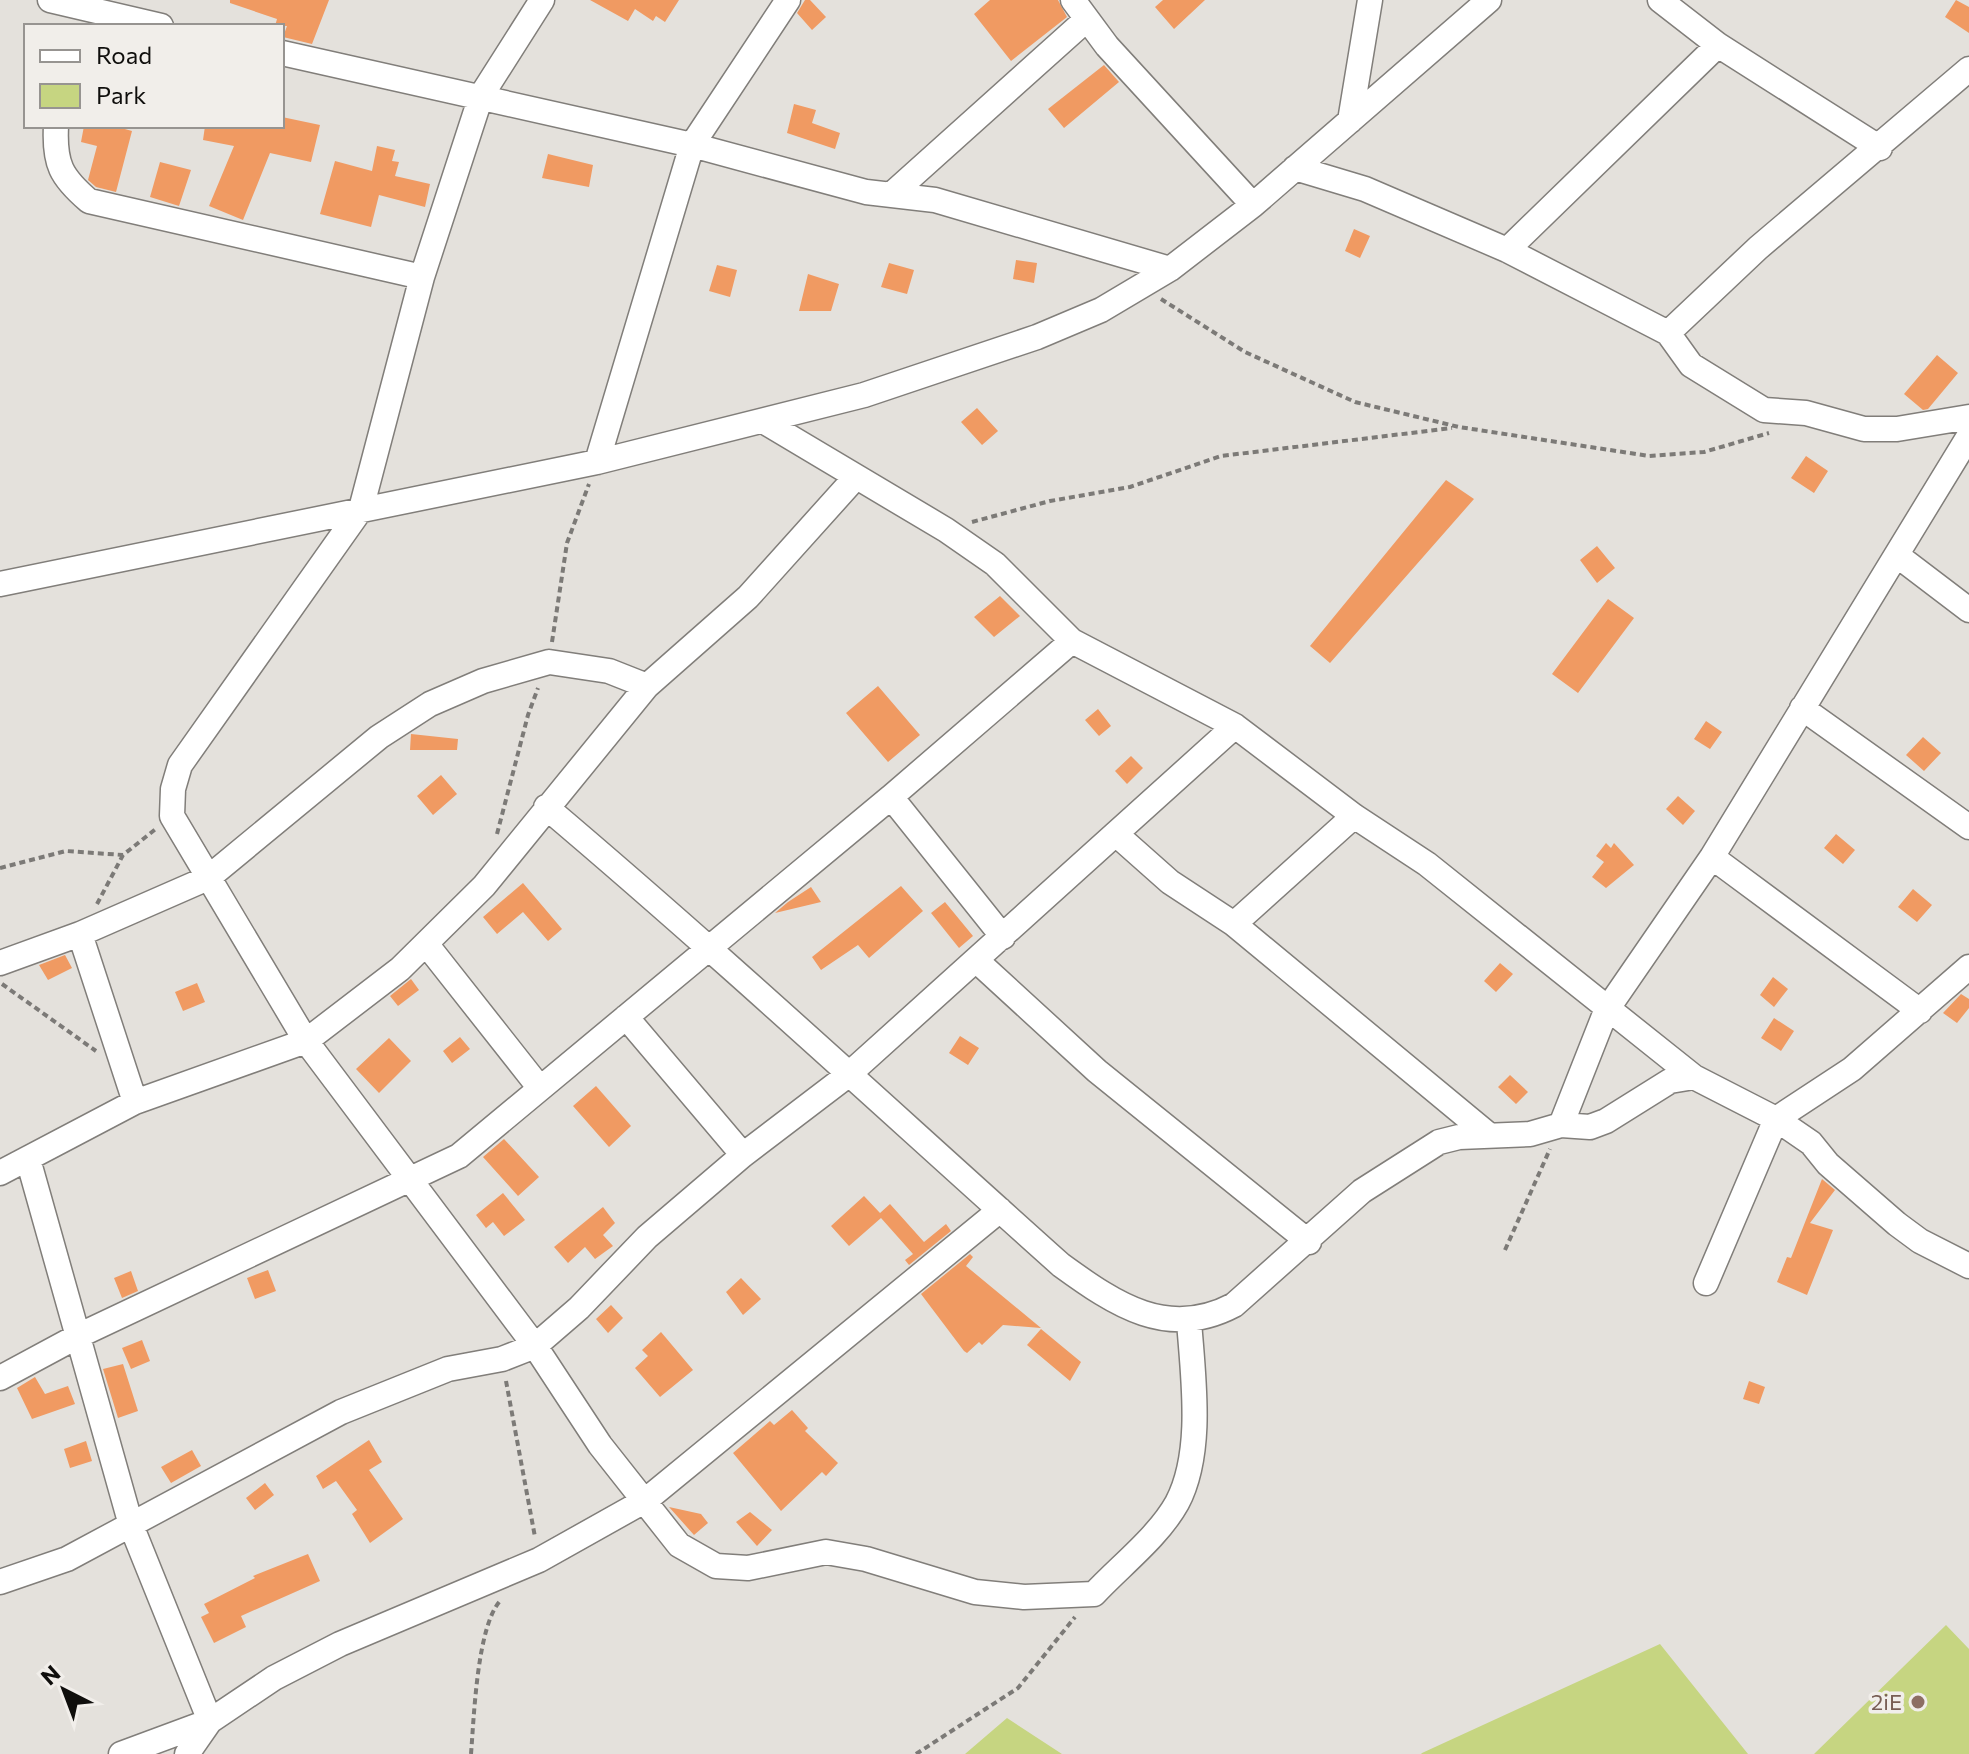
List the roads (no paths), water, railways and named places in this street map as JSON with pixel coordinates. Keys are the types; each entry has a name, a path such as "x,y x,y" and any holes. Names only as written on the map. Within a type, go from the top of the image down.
{"street":[{"path":"50,0 92,16 147,24"},
{"path":"92,16 131,0"},
{"path":"542,0 481,96 422,277 361,509 180,765 173,789 172,816 306,1041 535,1346 585,1423 646,1500 657,1521 679,1545 716,1566 748,1568 826,1552 866,1559 975,1592 1024,1597 1094,1594 1176,1504 1187,1474 1191,1449 1189,1321"},
{"path":"597,462 692,145 788,0"},
{"path":"1350,121 1370,0"},
{"path":"0,584 597,462 864,395 1037,337 1101,310 1170,269 1253,205 1489,0"},
{"path":"1660,0 1718,45 1880,148"},
{"path":"892,194 1080,9 1146,89 1253,205"},
{"path":"1507,250 1718,45"},
{"path":"284,53 692,145 800,177 866,192 935,200 1170,269"},
{"path":"1668,333 1758,248 1880,148 1969,69"},
{"path":"56,128 54,153 67,181 89,201 422,277"},
{"path":"1295,168 1365,189 1507,250 1668,333 1691,365 1764,410 1806,413 1864,429 1897,429 1969,417"},
{"path":"763,421 946,530 995,564 1072,641 1235,726 1354,816 1427,864 1606,1011 1694,1077 1776,1119 1811,1143 1828,1164 1920,1241 1969,1266"},
{"path":"1561,1125 1606,1011 1712,857 1969,436"},
{"path":"0,1173 135,1102 306,1041 427,945 484,886 647,686 748,597 855,478"},
{"path":"1898,556 1969,610"},
{"path":"0,1378 80,1335 459,1156 539,1087 713,948 1072,641"},
{"path":"0,963 80,934 208,878 379,737 430,704 483,681 549,662 609,671 647,686"},
{"path":"1802,708 1969,827"},
{"path":"0,1582 67,1559 341,1412 448,1369 502,1359 535,1346 579,1308 647,1237 743,1155 848,1075 1235,726"},
{"path":"891,797 1003,937"},
{"path":"546,807 713,948 848,1075 1061,1265 1098,1291 1166,1321 1211,1317 1234,1305 1309,1242 1362,1191 1439,1142 1530,1134 1561,1125 1590,1127 1606,1121 1670,1081 1694,1077"},
{"path":"1234,924 1354,816"},
{"path":"1117,835 1170,882 1234,924 1490,1136"},
{"path":"1712,857 1920,1011"},
{"path":"80,934 135,1102"},
{"path":"427,945 539,1087"},
{"path":"977,961 1097,1071 1309,1242"},
{"path":"1706,1283 1776,1119 1852,1069 1969,967"},
{"path":"626,1017 743,1155"},
{"path":"28,1159 131,1525 210,1721"},
{"path":"121,1754 210,1721 274,1678 340,1644 539,1560 646,1500 1000,1210"},
{"path":"187,1754 210,1721"}],"place":[{"name":"2iE","path":"1918,1702"}]}
